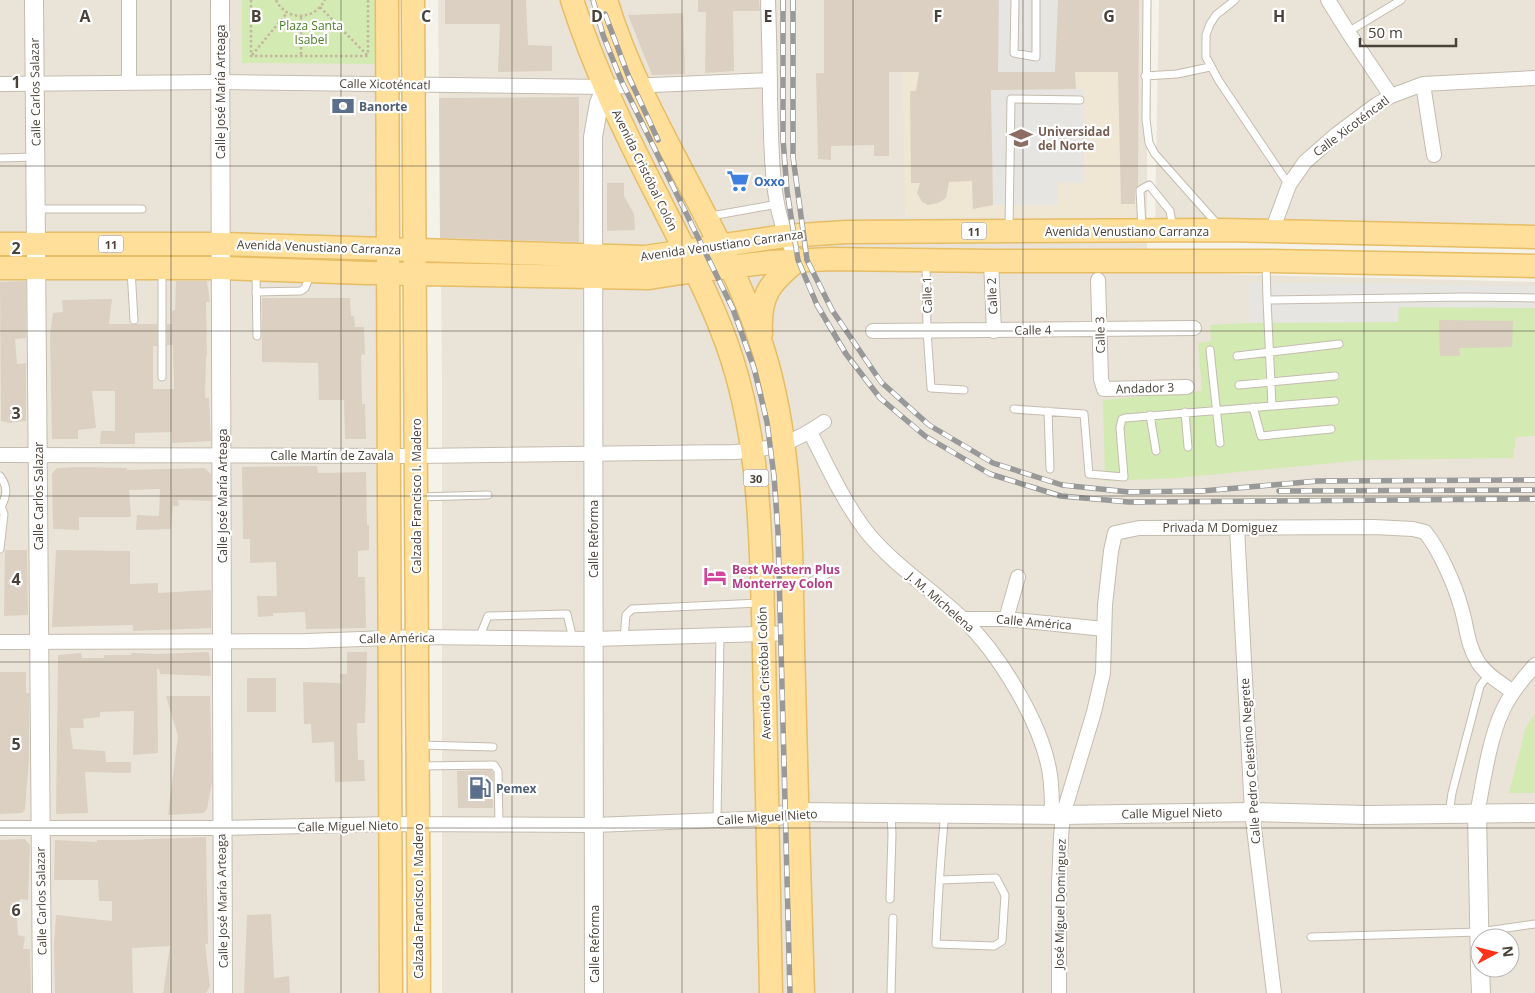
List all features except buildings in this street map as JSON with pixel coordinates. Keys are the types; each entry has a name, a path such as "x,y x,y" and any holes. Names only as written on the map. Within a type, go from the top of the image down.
{"main road":[{"path":"387,0 391,993"},
{"name":"Calzada Francisco I. Madero","path":"413,0 418,993"},
{"name":"Avenida Cristóbal Colón","path":"572,0 589,50 648,178 695,270 714,312 732,358 743,400 753,450 758,508 768,818 771,993"},
{"name":"30","path":"606,0 622,48 639,86 730,267 763,350 777,408 783,445 793,590 803,993"},
{"name":"Avenida Venustiano Carranza","path":"0,268 221,268 415,274 594,266 685,250 785,236 846,232 1222,230 1535,237"},
{"name":"Avenida Venustiano Carranza","path":"0,244 221,244 415,250 594,266 649,278 695,270 798,260 1266,261 1535,266"},
{"path":"763,350 761,309 765,297 780,276 798,260"}],"street":[{"name":"Calle Carlos Salazar","path":"34,0 42,993"},
{"path":"129,0 129,83"},
{"name":"Calle José María Arteaga","path":"220,0 223,993"},
{"path":"768,0 772,151 778,204 785,236 798,260"},
{"path":"1328,0 1391,96"},
{"name":"Calle Xicoténcatl","path":"1272,231 1289,185 1305,162 1320,148 1376,105 1391,96 1423,84 1535,78"},
{"name":"Calle Xicoténcatl","path":"0,84 220,82 606,87 770,80"},
{"path":"1423,84 1434,155"},
{"name":"Calle Reforma","path":"594,993 593,137 599,103 606,87"},
{"name":"Calle 2","path":"990,261 994,331"},
{"name":"Calle 3","path":"1098,280 1101,379 1104,389"},
{"name":"Calle 4","path":"873,331 1194,328"},
{"name":"Andador 3","path":"1104,389 1187,387"},
{"name":"Calle Martín de Zavala","path":"0,455 416,456 753,450 783,445 810,432 824,422"},
{"name":"J. M. Michelena","path":"810,432 830,473 866,530 887,554 912,577 963,619 995,656 1014,686 1043,747 1058,815"},
{"name":"Privada M Domiguez","path":"1058,815 1100,691 1103,673 1104,629 1111,551 1116,533 1139,528 1374,527 1413,529 1425,532 1433,544 1454,588 1468,639 1479,663 1489,674 1513,692"},
{"name":"Calle Pedro Celestino Negrete","path":"1237,528 1252,812 1274,993"},
{"path":"1006,619 1018,577"},
{"name":"Calle América","path":"963,619 1006,619 1104,629"},
{"name":"Calle América","path":"0,642 306,641 416,637 594,639 793,633"},
{"path":"1479,928 1477,814 1493,737 1501,713 1513,692 1535,665"},
{"name":"Calle Miguel Nieto","path":"0,828 222,828 390,824 418,826 594,825 768,818 798,812 1058,815 1252,812 1366,815 1535,813"},
{"name":"José Miguel Dominguez","path":"1058,815 1059,993"},
{"path":"1480,978 1481,993"}],"lane":[{"path":"1015,0 1014,53 1036,57 1036,0"},
{"path":"1147,0 1145,76 1147,135 1152,148 1222,230"},
{"path":"1235,0 1216,15 1210,24 1206,35 1206,57 1210,67 1289,185"},
{"path":"1348,32 1401,0"},
{"path":"1145,76 1177,74 1210,67"},
{"path":"1010,231 1011,98 1080,100"},
{"path":"0,158 35,157"},
{"path":"1142,230 1140,190 1149,184 1170,211 1174,230"},
{"path":"705,217 778,204"},
{"path":"36,209 142,209"},
{"name":"Calle 1","path":"926,260 927,330 931,388 964,390"},
{"path":"1266,261 1272,406"},
{"path":"131,268 134,320"},
{"path":"162,268 162,377"},
{"path":"256,269 257,336"},
{"path":"256,292 301,291 312,271"},
{"path":"1267,300 1465,297 1535,298"},
{"path":"1237,356 1339,344"},
{"path":"1210,350 1218,409 1220,443"},
{"path":"1239,385 1335,376"},
{"path":"1014,409 1084,414 1089,474 1124,477 1120,423 1125,418 1335,401"},
{"path":"1253,407 1261,436 1332,429"},
{"path":"1048,411 1050,469"},
{"path":"1185,412 1188,446"},
{"path":"1150,415 1156,452"},
{"path":"0,476 4,482 7,494 1,505 4,514 0,549"},
{"path":"416,497 488,495"},
{"path":"793,590 836,570"},
{"path":"624,638 626,615 632,609 762,603"},
{"path":"478,638 488,616 566,614 574,639"},
{"path":"717,820 720,636"},
{"path":"1450,814 1452,793 1480,686 1489,674"},
{"path":"417,756 493,746"},
{"path":"417,756 494,765 498,770 499,826"},
{"path":"890,899 891,813"},
{"path":"940,880 996,878 1005,896 1002,940 994,946 936,944 940,880 945,814"},
{"path":"890,993 893,918"},
{"path":"1507,928 1535,924"},
{"path":"1312,937 1470,932"}],"path":[{"path":"251,0 251,56"},
{"path":"276,0 287,13 301,17 320,7 325,0"},
{"path":"368,0 368,56"},
{"path":"320,7 368,56"},
{"path":"251,56 287,13"},
{"path":"301,17 301,56"},
{"path":"251,56 368,56"}],"shaded area":[{"path":"0,0 387,0 389,993 0,993"},
{"path":"438,0 1147,0 1147,272 1535,282 1535,993 442,993 442,373"},
{"path":"999,0 1058,0 1055,72 998,72"},
{"path":"1159,0 1535,0 1535,229 1155,224"},
{"name":"Universidad del Norte","path":"1138,71 1138,218 905,217 903,72"},
{"path":"1083,89 1084,183 1057,183 1057,205 993,205 991,90"},
{"path":"1249,282 1535,286 1535,308 1399,307 1398,322 1249,323"}],"green space":[{"name":"Plaza Santa Isabel","path":"242,0 380,0 379,64 242,63"},
{"path":"1249,282 1535,286 1535,436 1516,437 1513,458 1364,460 1177,478 1105,481 1103,400 1202,391 1198,343 1211,341 1210,325 1249,323"},
{"path":"1535,713 1535,793 1509,793 1526,727"}],"railway":[{"path":"593,0 603,35 621,80 733,309 754,368 767,422 774,476 778,532 790,993"},
{"path":"783,0 783,139 787,191 798,260 817,305 846,354 880,398 925,436 990,474 1061,496 1129,502 1535,499"},
{"path":"793,0 793,157 807,260 832,310 881,382 929,425 993,463 1062,485 1129,492 1202,491 1318,481 1535,480"},
{"path":"605,14 628,75 658,140"},
{"path":"1279,491 1535,490"}],"place":[{"name":"Banorte","path":"343,106"},
{"name":"Universidad del Norte","path":"1021,138"},
{"name":"Oxxo","path":"738,181"},
{"name":"Best Western Plus Monterrey Colon","path":"715,576"},
{"name":"Pemex","path":"480,788"}]}
